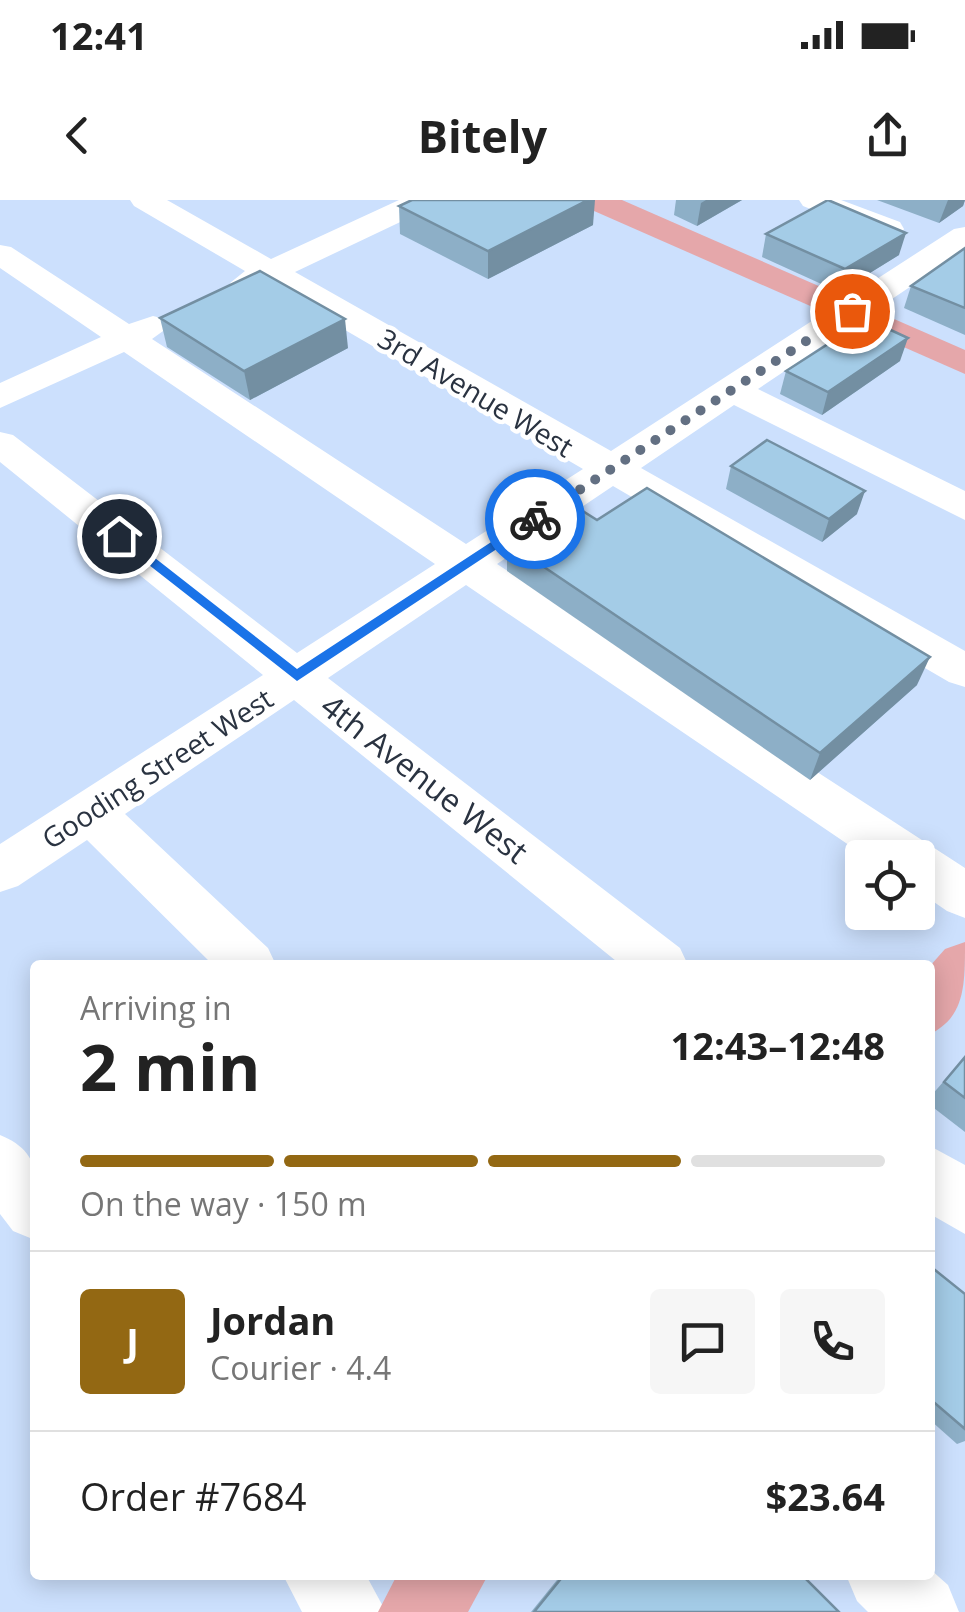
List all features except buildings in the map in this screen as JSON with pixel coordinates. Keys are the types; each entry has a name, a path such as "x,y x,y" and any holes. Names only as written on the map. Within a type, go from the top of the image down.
{"main road":[{"path":"596,200 965,363"},
{"path":"935,1002 965,967"},
{"path":"417,1612 444,1580"}],"street":[{"name":"3rd Avenue West","path":"144,200 965,671"},
{"path":"360,200 391,215"},
{"path":"217,296 423,200"},
{"path":"814,200 958,249"},
{"name":"Gooding Street West","path":"0,871 852,311 958,249"},
{"path":"0,254 881,840"},
{"path":"0,397 181,313"},
{"path":"731,390 965,507"},
{"name":"4th Avenue West","path":"0,443 655,960"},
{"path":"90,812 244,960"},
{"path":"935,876 965,896"},
{"path":"0,1164 30,1203"},
{"path":"935,1180 965,1203"},
{"path":"324,1580 348,1612"},
{"path":"888,1580 921,1612"}],"way so far":[{"path":"535,519 852,311"}],"route":[{"path":"119,536 297,676 535,519"}]}
